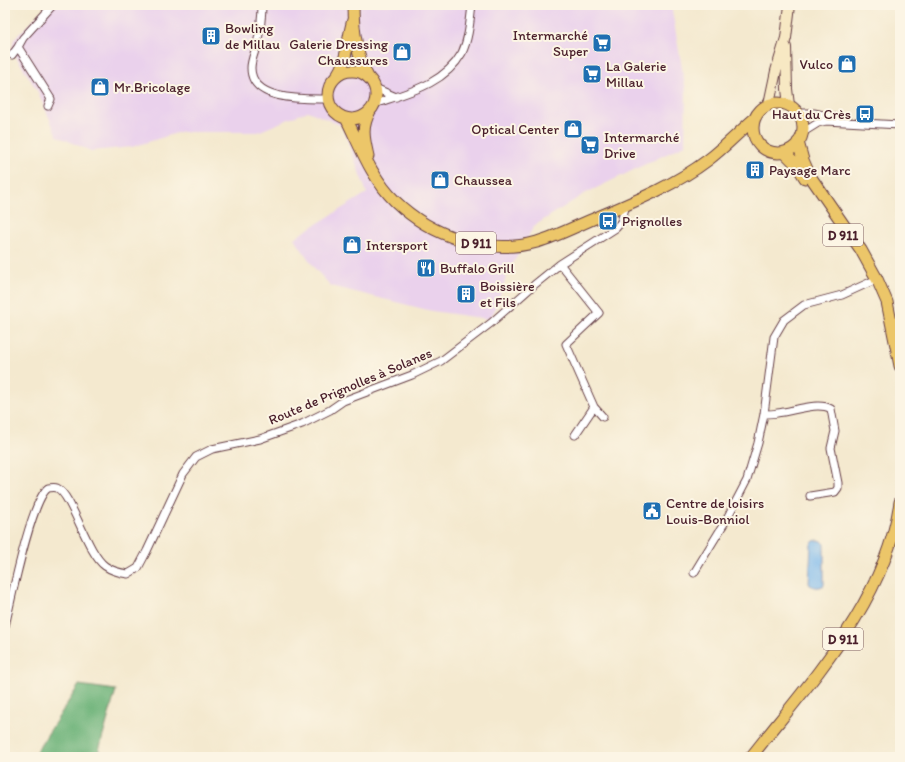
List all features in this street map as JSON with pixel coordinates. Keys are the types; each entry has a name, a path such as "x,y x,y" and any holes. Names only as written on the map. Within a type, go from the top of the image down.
{"main road":[{"path":"353,5 353,17 359,58 375,88 376,96 372,108 358,118 346,118 335,112 328,99 329,88 344,62 353,17"},
{"path":"789,105 787,89 786,38 790,5"},
{"path":"769,104 776,71 786,38"},
{"path":"335,78 344,72 350,71 359,72 368,77"},
{"path":"779,102 789,105 798,113 802,122 800,137 792,148 784,152 778,153 768,151 756,140 753,130 754,120 758,112 769,104 779,102"},
{"name":"D 911","path":"369,164 364,125 372,108"},
{"name":"D 911","path":"346,118 360,150 382,186 393,200 407,213 422,223 463,241 496,246 522,245 536,242 560,234 626,205 675,181 707,161 754,120"},
{"name":"D 911","path":"800,137 803,160 810,176 861,250 874,281 881,308 892,324 900,366"},
{"name":"D 911","path":"721,150 738,141 756,140"},
{"name":"D 911","path":"784,152 797,165 874,281"},
{"name":"D 911","path":"751,757 842,641 856,619 878,576 886,554 900,502"}],"street":[{"path":"262,5 262,21 251,69 253,77 257,83 264,90 274,95 300,99 328,99"},
{"path":"372,108 396,97 425,87 452,66 462,53 467,36 472,5"},
{"path":"12,55 23,38 52,6"},
{"path":"18,47 51,99 48,106"},
{"path":"375,88 396,97"},
{"path":"798,113 814,113 860,122"},
{"path":"800,137 818,123 826,121 900,125"},
{"name":"Route de Prignolles à Solanes","path":"5,626 21,558 43,491 48,488 57,488 61,491 95,554 104,566 120,573 128,574 138,568 183,474 196,457 212,449 260,439 302,424 330,410 343,401 406,378 441,361 491,324 534,285 560,264 616,228 621,222 626,205"},
{"path":"560,264 599,313 566,344 594,407 603,417"},
{"path":"694,573 725,522 747,480 758,443 764,414 774,337 784,320 804,306 842,295 874,281"},
{"path":"764,414 776,414 817,406 826,406 831,409 835,431 831,448 838,488 835,492 810,496"},
{"path":"575,435 594,407"}],"shaded area":[{"path":"48,5 671,5 686,91 685,145 584,194 534,226 508,272 494,312 488,319 432,311 331,286 316,270 294,238 367,193 342,126 308,111 258,132 180,132 132,147 91,151 57,136 38,92 12,50 14,39"}],"green space":[{"path":"79,685 116,690 97,757 33,757"}],"water":[{"path":"818,540 824,544 824,585 821,587 812,586 809,583 811,544"}],"place":[{"name":"Bowling de Millau","path":"211,36"},
{"name":"Intermarché Super","path":"602,43"},
{"name":"Galerie Dressing Chaussures","path":"402,52"},
{"name":"Vulco","path":"847,64"},
{"name":"La Galerie Millau","path":"592,74"},
{"name":"Mr.Bricolage","path":"100,87"},
{"name":"Haut du Crès","path":"865,114"},
{"name":"Optical Center","path":"573,129"},
{"name":"Intermarché Drive","path":"590,145"},
{"name":"Paysage Marc","path":"755,170"},
{"name":"Chaussea","path":"440,180"},
{"name":"Prignolles","path":"608,221"},
{"name":"Intersport","path":"352,245"},
{"name":"Buffalo Grill","path":"426,268"},
{"name":"Boissière et Fils","path":"466,294"},
{"name":"Centre de loisirs Louis-Bonniol","path":"652,511"}]}
